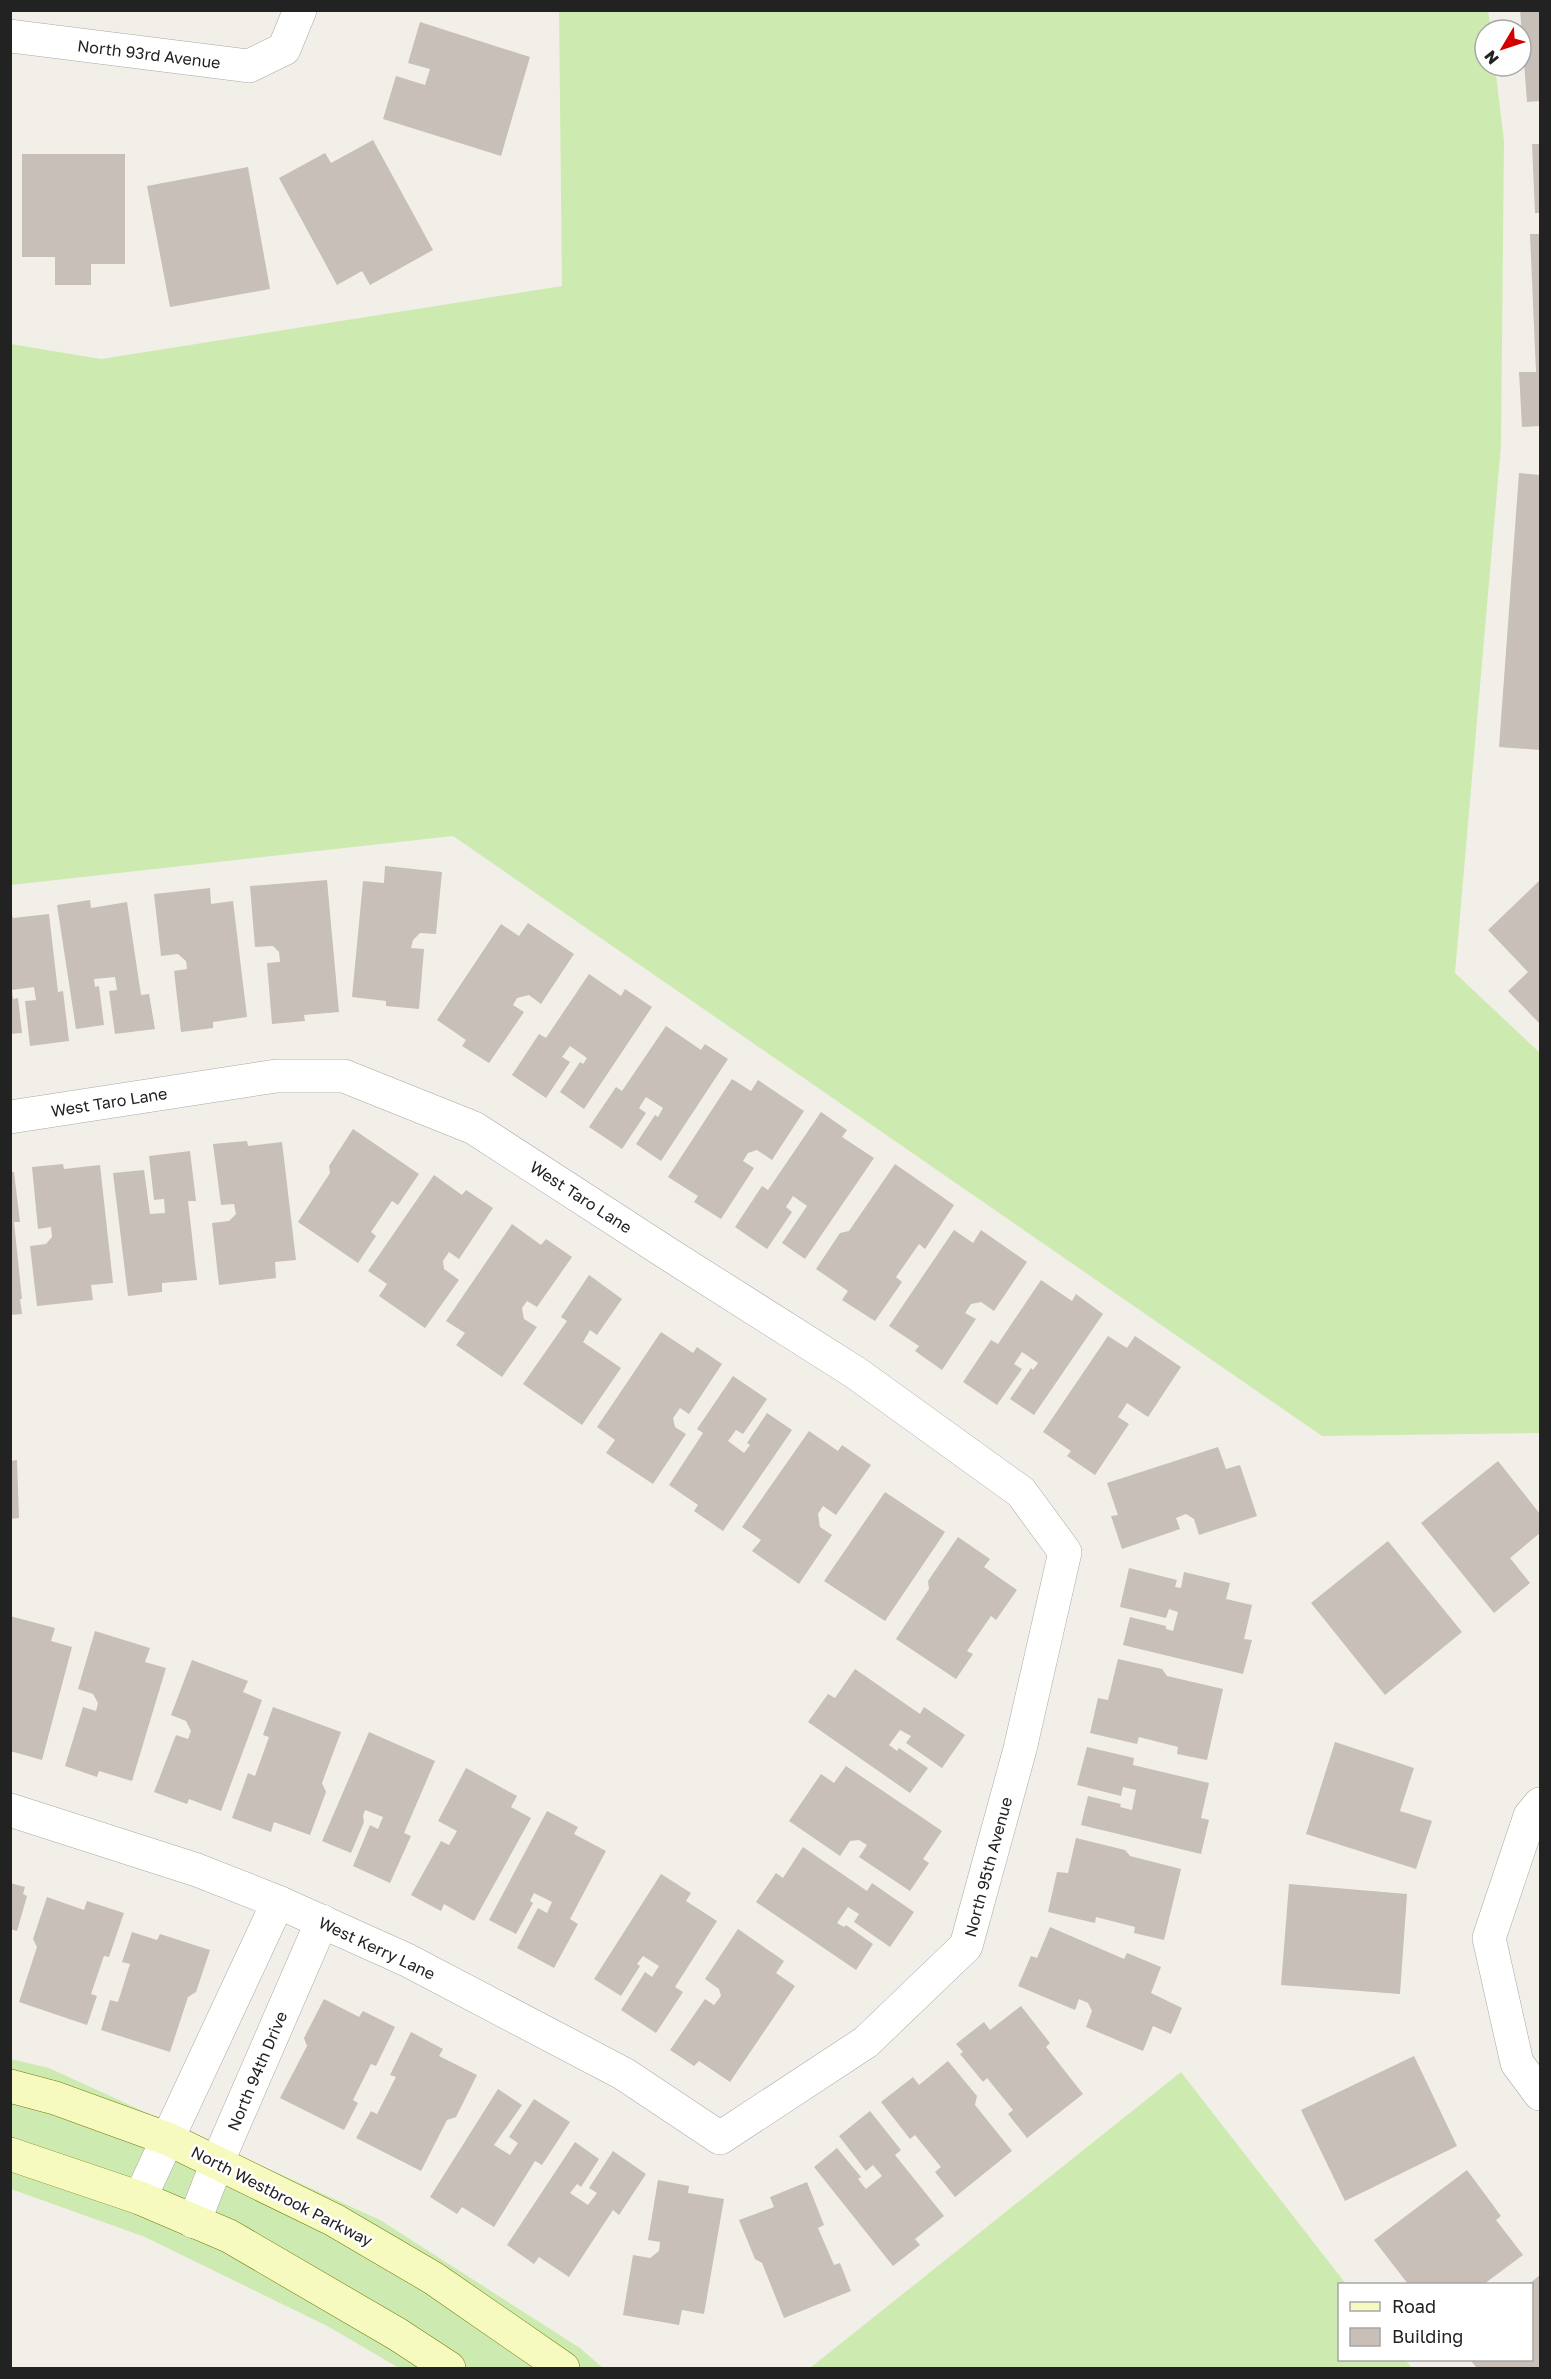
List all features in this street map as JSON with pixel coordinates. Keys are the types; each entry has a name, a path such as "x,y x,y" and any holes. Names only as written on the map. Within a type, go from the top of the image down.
{"street":[{"name":"North 93rd Avenue","path":"10,36 249,66 284,49 300,10"},
{"name":"West Taro Lane","path":"10,1117 276,1076 344,1076 474,1128 856,1373 1021,1492 1065,1551"},
{"name":"North 95th Avenue","path":"720,2139 866,2042 966,1946 1020,1749 1065,1551"},
{"name":"West Kerry Lane","path":"10,1810 197,1870 278,1902 407,1960 614,2068 720,2139"},
{"path":"1535,1810 1489,1938 1517,2063 1540,2094"},
{"path":"140,2198 278,1902"},
{"name":"North 94th Drive","path":"194,2222 217,2163 322,1921"},
{"name":"North Westbrook Parkway","path":"10,2086 55,2098 168,2139 334,2220 433,2278 562,2368"},
{"path":"10,2154 140,2198 229,2236 398,2334 449,2368"}],"green space":[{"path":"559,11 1488,11 1489,18 1473,18 1473,78 1496,78 1504,141 1501,445 1455,973 1540,1053 1540,1433 1322,1436 453,836 11,885 11,344 101,359 562,286"},
{"path":"11,2059 49,2068 380,2220 580,2348 603,2368 399,2368 329,2327 145,2237 11,2189"},
{"path":"1181,2072 1345,2283 1338,2283 1338,2361 1406,2361 1412,2368 810,2368"}],"building":[{"path":"1520,10 1540,10 1540,101 1527,102 1525,78 1533,78 1533,18 1521,18"},
{"path":"420,22 530,57 501,156 383,119 396,76 425,85 430,69 408,63"},
{"path":"373,140 433,250 370,285 362,271 337,285 279,178 325,153 331,163"},
{"path":"1532,144 1540,144 1540,213 1535,213"},
{"path":"22,154 125,154 125,264 91,264 91,285 55,285 55,257 22,257"},
{"path":"248,167 270,289 170,307 147,186"},
{"path":"1530,234 1540,234 1540,426 1522,427 1519,372 1536,372"},
{"path":"1519,473 1540,475 1540,750 1499,747"},
{"path":"385,866 442,872 436,934 420,933 413,940 411,948 424,949 419,1009 386,1006 386,1001 352,997 363,881 384,883"},
{"path":"327,880 339,1012 304,1015 305,1021 272,1024 267,963 280,962 279,952 273,946 255,947 250,886"},
{"path":"1540,880 1540,1024 1508,991 1528,972 1488,930"},
{"path":"210,888 211,904 233,901 247,1017 213,1022 213,1028 181,1032 174,971 187,969 186,961 178,954 161,956 154,894"},
{"path":"90,900 91,908 127,902 141,995 149,994 155,1029 115,1034 109,991 117,990 115,977 94,979 95,987 99,986 104,1025 76,1029 57,905"},
{"path":"10,910 13,918 49,914 58,992 63,991 69,1041 30,1046 25,1001 36,1000 34,987 12,990 13,999 18,998 22,1033 10,1034"},
{"path":"528,923 574,954 541,1004 529,995 517,998 513,1005 524,1012 489,1063 462,1046 466,1040 437,1020 501,924 519,936"},
{"path":"589,974 621,996 625,989 652,1007 584,1109 560,1092 580,1062 583,1064 587,1058 570,1046 562,1057 570,1062 546,1098 512,1075 539,1034 546,1038"},
{"path":"666,1026 701,1050 705,1044 728,1059 661,1161 636,1144 655,1115 658,1117 663,1108 646,1097 639,1108 646,1113 622,1149 589,1127 616,1087 622,1091"},
{"path":"732,1079 751,1091 758,1080 804,1111 772,1160 757,1150 748,1153 743,1161 754,1168 721,1219 694,1202 698,1196 668,1177"},
{"path":"821,1112 847,1130 842,1137 874,1158 805,1259 782,1243 807,1206 793,1196 786,1207 792,1212 767,1249 735,1227 762,1186 768,1190"},
{"path":"353,1129 419,1174 398,1205 392,1201 371,1232 376,1236 358,1263 298,1222 330,1173 329,1166"},
{"path":"247,1141 248,1146 282,1142 296,1260 275,1262 276,1278 219,1285 212,1223 229,1221 236,1214 234,1204 221,1205 213,1144"},
{"path":"190,1151 196,1201 188,1201 197,1280 162,1283 162,1292 128,1296 113,1173 144,1170 150,1214 165,1213 164,1199 154,1200 149,1156"},
{"path":"63,1164 64,1169 100,1165 113,1283 91,1285 93,1300 37,1306 30,1246 46,1244 52,1237 51,1227 38,1229 32,1167"},
{"path":"895,1164 954,1205 925,1249 919,1244 896,1277 902,1282 875,1321 842,1300 848,1291 816,1269 840,1233 849,1231"},
{"path":"10,1172 14,1172 20,1222 14,1222 22,1314 10,1315"},
{"path":"434,1175 462,1195 466,1190 493,1208 459,1259 449,1252 443,1261 444,1269 459,1280 425,1328 379,1296 387,1284 368,1271"},
{"path":"512,1224 541,1245 546,1239 572,1257 537,1307 527,1301 522,1308 524,1319 537,1327 502,1377 456,1345 465,1333 446,1321"},
{"path":"954,1230 973,1243 981,1230 1027,1262 994,1311 981,1302 971,1304 965,1313 976,1319 942,1370 915,1351 919,1346 889,1326"},
{"path":"589,1275 622,1299 597,1335 590,1330 583,1342 621,1368 582,1425 523,1384 567,1321 561,1317"},
{"path":"1041,1280 1072,1301 1076,1294 1103,1314 1034,1415 1010,1399 1031,1368 1033,1370 1038,1363 1022,1352 1014,1364 1022,1369 997,1405 963,1382 991,1340 998,1344"},
{"path":"661,1332 693,1353 697,1347 722,1364 689,1414 680,1408 673,1418 675,1427 686,1434 653,1484 606,1453 615,1440 597,1427"},
{"path":"1108,1336 1127,1348 1135,1336 1181,1367 1148,1417 1127,1403 1118,1417 1129,1424 1095,1475 1067,1456 1071,1451 1043,1432"},
{"path":"733,1376 767,1399 743,1434 736,1430 728,1441 744,1453 750,1445 747,1443 767,1413 792,1430 723,1531 694,1511 698,1505 669,1485 703,1433 697,1429"},
{"path":"809,1431 838,1451 842,1445 871,1465 836,1515 823,1506 818,1514 820,1527 832,1535 799,1584 752,1551 761,1540 742,1527"},
{"path":"1218,1447 1226,1469 1240,1465 1257,1516 1199,1535 1194,1519 1186,1514 1176,1518 1180,1529 1122,1549 1111,1516 1118,1515 1107,1483"},
{"path":"17,1460 19,1518 10,1519 10,1461"},
{"path":"1498,1461 1540,1514 1540,1533 1510,1558 1530,1583 1494,1613 1421,1523"},
{"path":"885,1492 945,1532 885,1621 824,1581"},
{"path":"958,1537 990,1559 984,1567 1017,1590 996,1620 991,1616 967,1651 973,1654 956,1679 896,1639 929,1589 928,1581"},
{"path":"1388,1541 1462,1632 1385,1695 1311,1603"},
{"path":"1129,1568 1177,1580 1175,1587 1181,1588 1184,1572 1230,1583 1226,1599 1252,1605 1244,1639 1252,1640 1243,1674 1123,1645 1130,1617 1166,1626 1166,1629 1173,1631 1178,1612 1169,1609 1166,1618 1120,1607"},
{"path":"10,1616 55,1628 51,1641 72,1647 42,1760 10,1751"},
{"path":"95,1631 150,1648 145,1662 166,1668 132,1781 99,1771 97,1777 65,1766 83,1707 96,1711 98,1703 93,1694 78,1689"},
{"path":"1118,1659 1162,1669 1167,1676 1223,1689 1207,1760 1177,1754 1178,1747 1139,1737 1137,1744 1090,1733 1098,1698 1108,1700"},
{"path":"192,1660 248,1681 243,1692 262,1700 221,1811 189,1799 187,1804 154,1792 176,1735 188,1739 191,1731 186,1721 171,1715"},
{"path":"855,1669 920,1714 924,1707 965,1735 942,1768 906,1743 911,1736 900,1730 889,1745 897,1751 899,1748 928,1768 910,1793 808,1722 828,1694 835,1698"},
{"path":"273,1707 341,1732 322,1783 326,1792 310,1835 274,1822 271,1832 232,1818 248,1773 255,1776 269,1737 263,1735"},
{"path":"369,1732 435,1761 404,1833 411,1836 390,1883 353,1866 370,1825 378,1829 383,1817 365,1810 364,1822 351,1853 322,1841"},
{"path":"1335,1742 1414,1768 1400,1811 1432,1821 1416,1869 1306,1834"},
{"path":"1087,1747 1134,1758 1133,1765 1209,1783 1201,1818 1209,1820 1201,1854 1081,1825 1088,1796 1121,1804 1120,1807 1132,1810 1136,1790 1123,1787 1121,1796 1077,1785"},
{"path":"846,1766 942,1831 923,1859 929,1863 910,1891 859,1857 867,1845 859,1840 850,1841 840,1856 789,1821 821,1774 834,1783"},
{"path":"466,1768 517,1796 511,1807 531,1818 474,1921 444,1904 441,1911 411,1895 441,1841 449,1845 457,1831 438,1821"},
{"path":"547,1811 578,1827 574,1834 606,1851 570,1919 578,1924 554,1968 517,1948 538,1908 547,1913 552,1902 534,1893 530,1901 533,1903 516,1934 489,1920"},
{"path":"1076,1838 1125,1850 1130,1856 1181,1869 1164,1940 1134,1933 1135,1927 1096,1917 1095,1923 1048,1912 1057,1872 1068,1873"},
{"path":"803,1847 867,1891 872,1883 914,1912 890,1947 854,1922 859,1914 848,1907 837,1923 844,1927 846,1925 873,1944 856,1970 756,1902 776,1873 783,1878"},
{"path":"661,1874 691,1893 686,1901 717,1921 675,1987 683,1992 656,2033 621,2010 645,1972 652,1977 659,1966 643,1956 637,1964 640,1966 621,1996 594,1979"},
{"path":"10,1883 25,1887 23,1894 27,1896 17,1931 10,1929"},
{"path":"1289,1884 1407,1894 1400,1994 1281,1985"},
{"path":"47,1897 84,1910 87,1901 124,1913 109,1957 104,1956 91,1994 97,1996 87,2025 19,2002 37,1947 33,1939"},
{"path":"1050,1927 1124,1959 1127,1953 1161,1967 1151,1993 1182,2008 1171,2034 1153,2026 1143,2051 1086,2027 1092,2011 1088,2003 1079,1999 1075,2010 1018,1986 1031,1956 1037,1958"},
{"path":"738,1929 784,1961 776,1973 795,1986 730,2082 699,2061 694,2066 670,2050 705,1999 714,2005 721,1996 719,1989 705,1979"},
{"path":"132,1932 157,1940 160,1934 210,1950 196,1992 188,1997 170,2052 101,2030 110,2000 118,2002 130,1964 122,1962"},
{"path":"324,1999 359,2017 363,2011 395,2027 376,2066 371,2064 353,2100 358,2103 344,2130 280,2098 307,2046 304,2038"},
{"path":"1021,2006 1050,2043 1046,2047 1083,2094 1027,2138 1008,2114 1013,2110 987,2078 983,2082 960,2054 963,2052 956,2044 984,2022 990,2030"},
{"path":"411,2032 443,2049 439,2056 477,2075 456,2117 447,2120 421,2171 356,2138 371,2111 377,2114 396,2077 390,2075"},
{"path":"1414,2056 1457,2146 1345,2201 1301,2110"},
{"path":"948,2061 977,2096 975,2105 1012,2151 955,2197 935,2172 941,2167 915,2135 910,2139 881,2102 913,2077 919,2085"},
{"path":"498,2089 522,2105 494,2145 510,2155 518,2143 509,2137 534,2099 570,2122 542,2165 535,2161 494,2227 462,2207 457,2214 430,2197"},
{"path":"870,2111 901,2150 895,2155 944,2216 915,2239 920,2245 893,2266 814,2167 837,2148 861,2177 858,2179 866,2189 882,2176 873,2165 866,2171 839,2136"},
{"path":"575,2142 599,2159 581,2187 577,2184 570,2193 588,2205 597,2193 589,2188 613,2151 646,2174 619,2215 613,2210 569,2277 539,2257 534,2264 507,2245"},
{"path":"1467,2170 1501,2216 1496,2220 1523,2255 1485,2283 1407,2283 1374,2240"},
{"path":"658,2180 689,2186 688,2193 724,2199 704,2314 682,2310 679,2325 623,2315 633,2255 650,2258 659,2251 660,2242 648,2240"},
{"path":"807,2182 824,2225 818,2228 834,2265 840,2263 851,2291 784,2318 762,2263 755,2259 739,2220 774,2207 770,2197"},
{"path":"1540,2275 1540,2368 1477,2368 1471,2361 1533,2361 1533,2283 1530,2283"}]}
